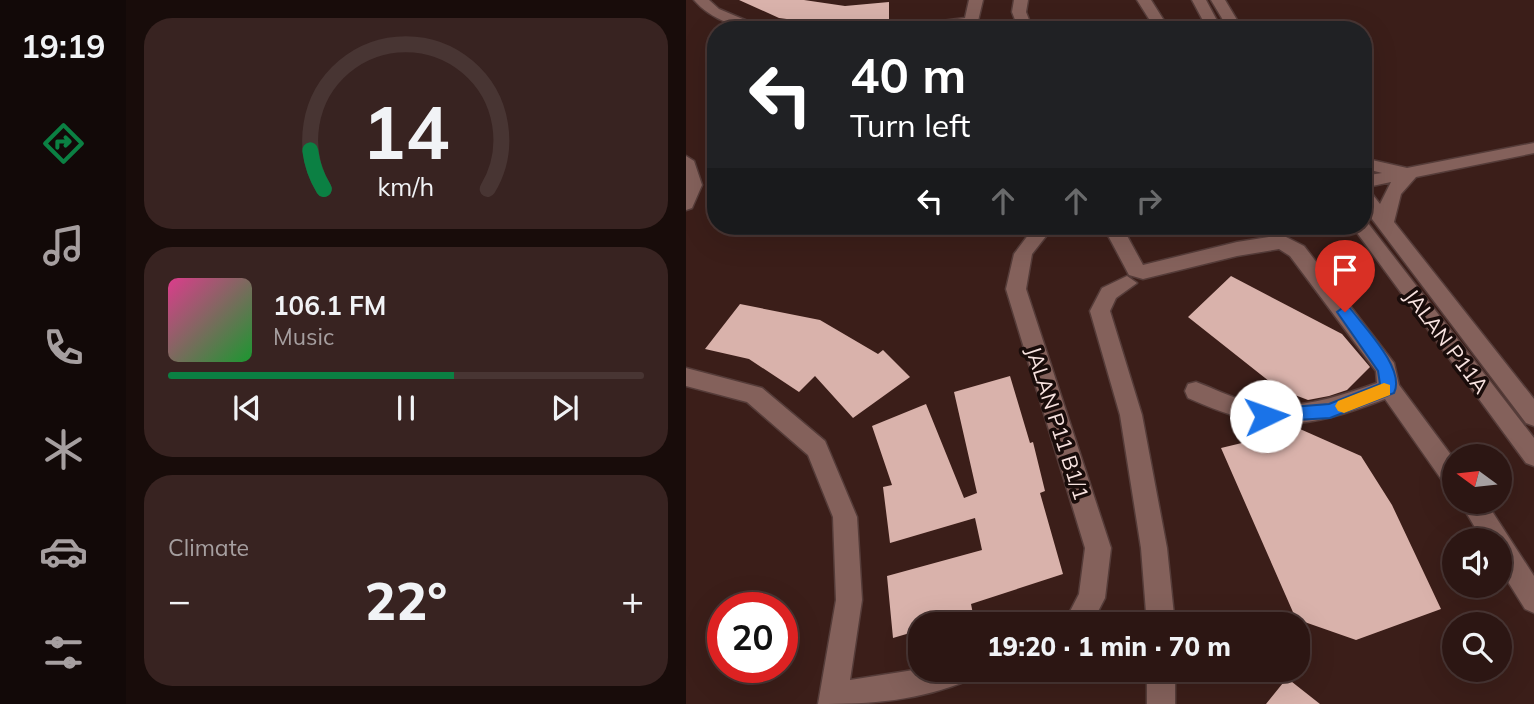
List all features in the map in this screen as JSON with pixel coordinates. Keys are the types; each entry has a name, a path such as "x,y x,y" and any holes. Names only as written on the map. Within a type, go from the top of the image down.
{"street":[{"path":"701,0 714,12 738,21"},
{"path":"973,21 976,0"},
{"path":"1021,0 1019,12 1022,21"},
{"path":"1144,0 1157,21"},
{"path":"1199,0 1210,21"},
{"path":"1218,0 1231,21"},
{"path":"1372,180 1534,148"},
{"path":"686,161 693,184 686,204"},
{"path":"1372,165 1410,173"},
{"path":"1385,222 1389,197 1394,187 1410,173"},
{"name":"JALAN P11A","path":"1372,205 1534,416"},
{"name":"JALAN P11 B1/1","path":"1036,235 1028,243 1017,265 1016,289 1098,548 1092,598 1084,612"},
{"path":"1116,235 1135,275"},
{"name":"JALAN P11A","path":"1367,235 1534,456"},
{"path":"1160,612 1154,548 1131,415 1100,311 1111,289 1135,275 1237,249 1282,242 1297,251 1362,334 1386,369 1389,388 1442,461"},
{"path":"686,377 754,395 817,448 845,517 849,600 833,700 924,682"},
{"path":"1196,391 1243,412 1266,416 1330,411 1389,388"},
{"path":"1512,565 1534,600"},
{"path":"1161,682 1161,704"}],"building":[{"path":"739,0 804,0 845,6 889,2 889,20 802,21 779,18"},
{"path":"1231,276 1342,334 1370,367 1347,390 1329,396 1308,400 1279,389 1188,317"},
{"path":"740,304 820,320 878,354 883,350 910,377 853,418 815,376 799,392 749,359 705,349"},
{"path":"1010,376 1030,443 1033,442 1045,491 1040,493 1063,574 971,604 973,612 908,612 908,634 893,638 887,576 982,550 975,518 890,543 883,487 892,485 872,426 926,404 964,498 977,493 954,392"},
{"path":"1300,429 1361,456 1392,505 1441,609 1356,640 1310,624 1310,612 1293,612 1221,448"},
{"path":"1284,682 1292,682 1320,704 1266,704"}],"slow traffic":[{"path":"1344,406 1384,390"}],"route":[{"path":"1266,416 1330,411 1389,388 1386,369 1345,312"}]}
